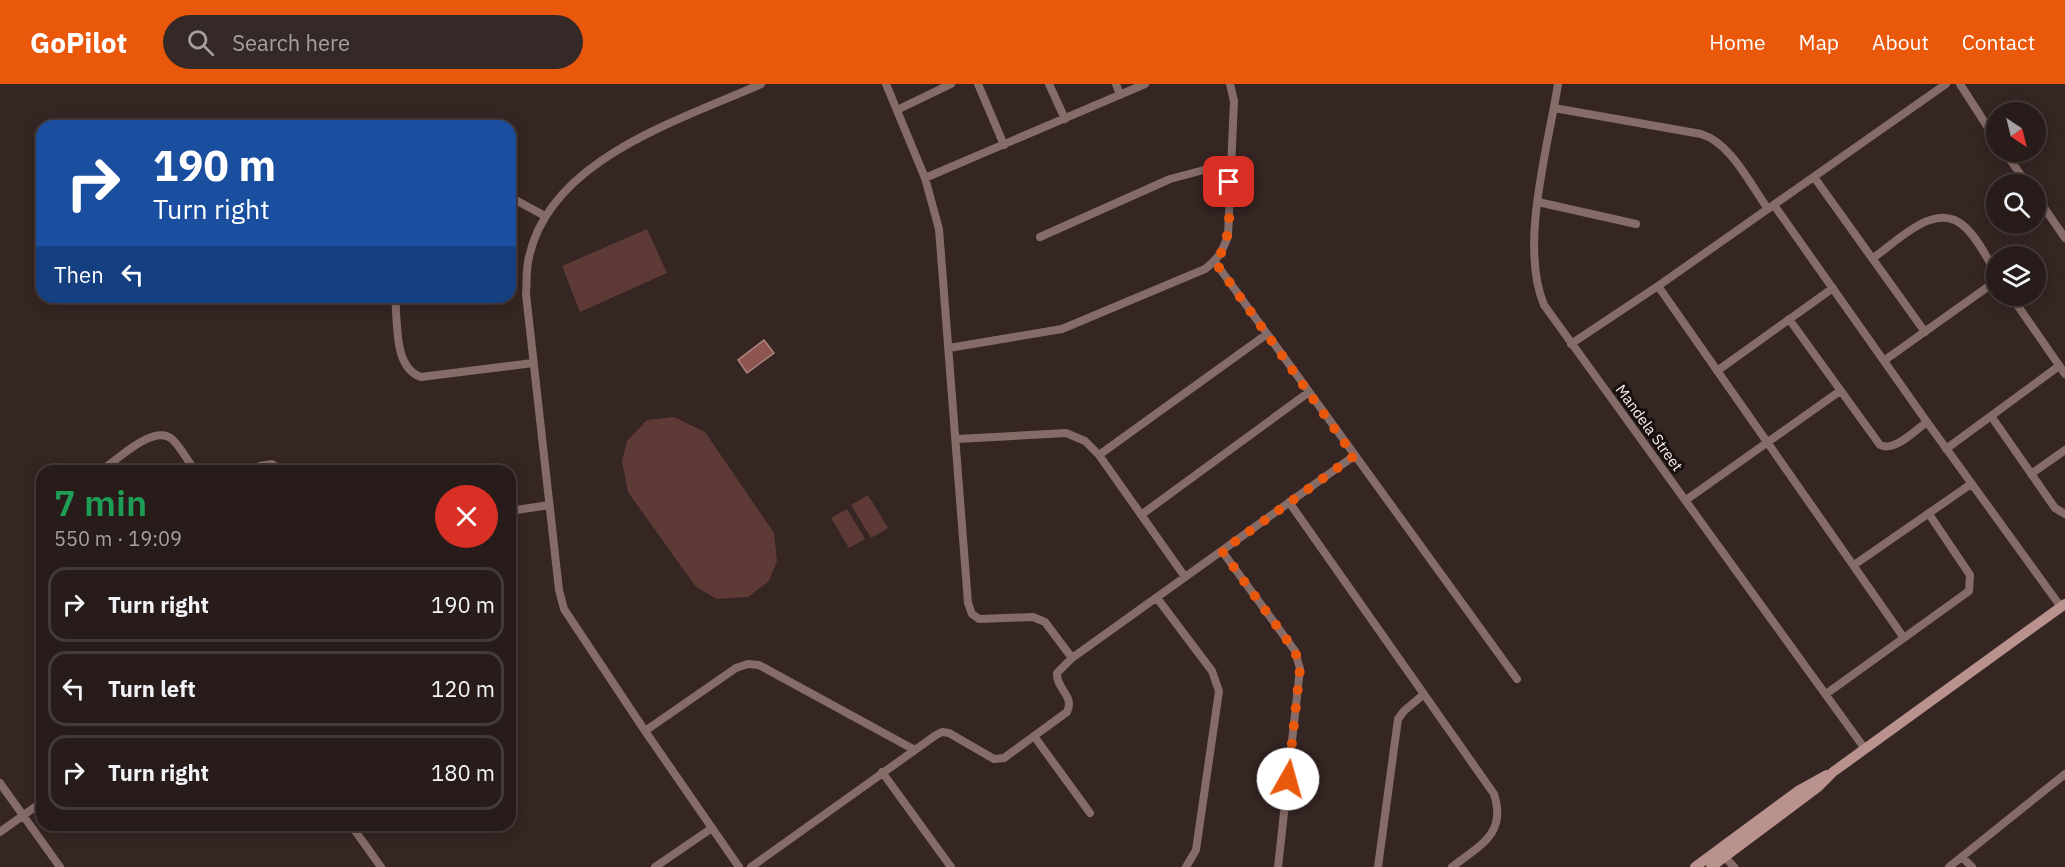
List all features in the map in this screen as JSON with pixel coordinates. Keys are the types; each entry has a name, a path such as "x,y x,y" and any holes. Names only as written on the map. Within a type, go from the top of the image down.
{"main road":[{"path":"1695,867 1720,853 1806,786 1833,772 2063,606"},
{"path":"1711,867 1720,853"}],"street":[{"path":"739,867 564,609 559,590 526,294 528,261 545,216 579,175 616,151 761,84"},
{"path":"886,84 925,178 939,229 968,603 972,614 979,619 1033,617 1045,622 1072,658"},
{"path":"897,110 951,84"},
{"path":"978,84 1004,145"},
{"path":"1049,84 1065,118"},
{"path":"1116,84 1120,94"},
{"path":"925,178 1145,84"},
{"path":"949,348 1062,329 1205,269 1215,262 1221,255 1228,236 1234,101 1230,84"},
{"name":"Mandela Street","path":"1558,84 1538,202 1533,254 1535,279 1544,305 1864,749"},
{"path":"1571,344 1658,286 1946,84"},
{"path":"1960,84 1986,124"},
{"path":"1554,108 1701,134 1714,139 1724,147 1833,288 1971,484 2063,606"},
{"path":"1040,237 1170,178 1230,163"},
{"path":"1815,177 1925,332"},
{"path":"516,200 545,216"},
{"path":"1538,202 1636,224"},
{"path":"2046,210 2065,238"},
{"path":"1873,258 1929,220 1946,216 1956,219 1965,227 1986,258"},
{"path":"1215,262 1517,679"},
{"path":"1658,286 1905,638"},
{"path":"1717,371 1833,288"},
{"path":"1885,360 1986,288"},
{"path":"396,303 402,356 413,374 421,376 532,363"},
{"path":"2018,306 2065,374"},
{"path":"1789,319 1877,442 1884,447 1893,446 1927,423"},
{"path":"1099,455 1267,334"},
{"path":"1946,449 2059,366"},
{"path":"1141,515 1309,392"},
{"path":"1686,500 1840,392"},
{"path":"1991,416 2055,508 2065,514"},
{"path":"957,439 1066,433 1085,441 1099,455 1185,577"},
{"path":"108,465 152,435 163,435 172,438 191,465"},
{"path":"2031,474 2065,450"},
{"path":"751,867 913,749 942,732 949,733 998,760 1034,736 1067,712 1070,700 1056,679 1057,673 1072,658 1354,456"},
{"path":"1854,565 1971,484"},
{"path":"1290,502 1494,794 1498,806 1497,826 1490,837 1452,867"},
{"path":"516,510 549,505"},
{"path":"1826,694 1966,594 1971,586 1970,575 1929,513"},
{"path":"1222,551 1295,651 1300,669 1278,867"},
{"path":"1157,598 1212,671 1219,691 1196,850 1186,867"},
{"path":"645,731 736,668 748,664 759,666 913,749"},
{"path":"1378,867 1398,719 1424,694"},
{"path":"1034,736 1090,813"},
{"path":"882,772 951,867"},
{"path":"1949,867 2065,774"},
{"path":"0,783 60,867"},
{"path":"0,832 36,806"},
{"path":"655,867 712,828"},
{"path":"355,831 381,867"},
{"path":"1720,853 1734,867"},
{"path":"1962,857 1972,867"}],"shaded area":[{"path":"647,229 667,273 580,312 562,266"},
{"path":"764,340 774,353 747,373 738,360"},
{"path":"674,417 705,432 774,533 777,561 769,581 748,597 717,599 696,587 628,492 622,461 627,441 647,420"},
{"path":"868,495 888,528 871,538 851,505"},
{"path":"847,509 865,539 849,548 831,518"}],"route":[{"path":"1229,182 1228,236 1221,255 1215,262 1354,456 1222,551 1295,651 1300,669 1288,779"}]}
